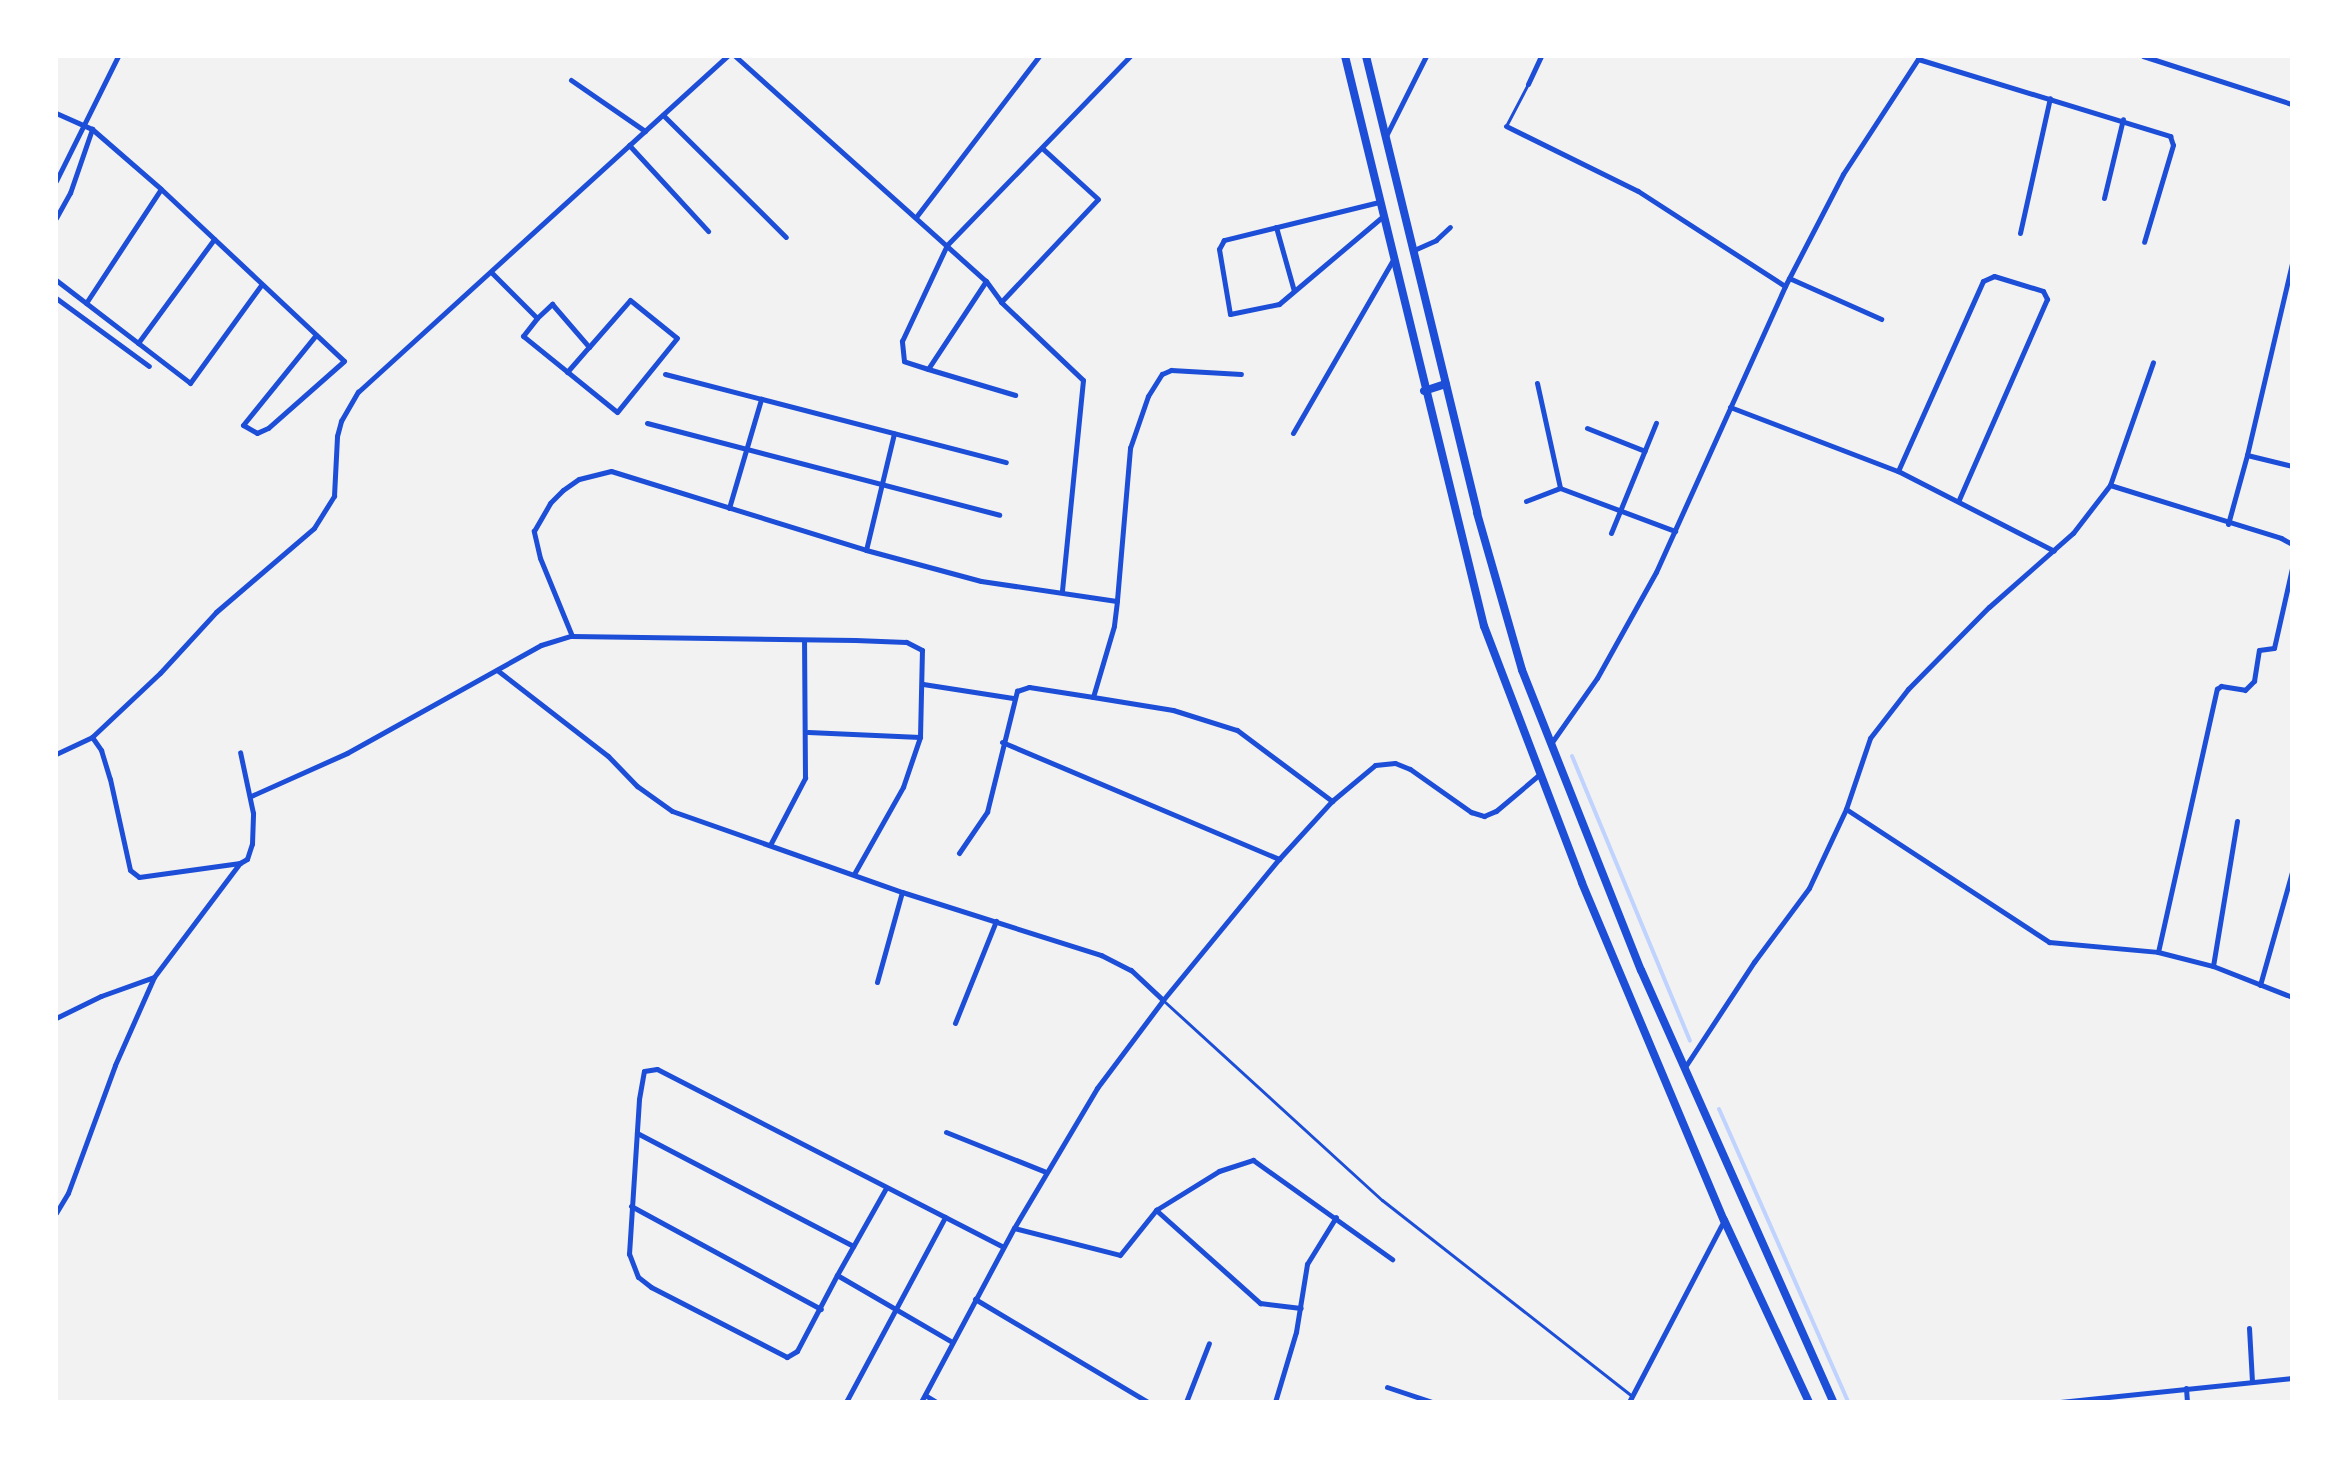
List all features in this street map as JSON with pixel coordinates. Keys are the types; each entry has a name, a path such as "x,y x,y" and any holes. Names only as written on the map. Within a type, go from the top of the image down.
{"main road":[{"path":"1345,56 1424,391 1484,626 1540,774 1724,1220 1809,1402"},
{"path":"1366,56 1505,618 1641,970 1727,1170 1833,1402"},
{"path":"1424,391 1446,384"},
{"path":"1708,1179 1727,1170"}],"street":[{"path":"56,181 118,56"},
{"path":"56,754 92,737 160,673 216,612 314,528 334,496 341,421 358,392 727,56"},
{"path":"735,56 986,281 1001,302 1083,380 1062,592"},
{"path":"915,217 1039,56"},
{"path":"1015,395 904,361 901,347 947,245 1130,56"},
{"path":"1386,136 1426,56"},
{"path":"1528,84 1541,56"},
{"path":"2143,56 2292,104"},
{"path":"1552,742 1597,678 1675,531 1785,286 1863,139 1919,57 2167,134 2173,145 2144,242"},
{"path":"571,80 645,131"},
{"path":"2020,233 2050,98"},
{"path":"56,113 92,129 161,189 344,361 268,428 257,433 243,425 316,335"},
{"path":"663,115 722,178 786,237"},
{"path":"2104,198 2123,119"},
{"path":"1506,126 1638,191 1785,286"},
{"path":"56,218 70,193 92,129"},
{"path":"629,145 708,231"},
{"path":"1001,302 1098,199 1043,149"},
{"path":"86,303 161,189"},
{"path":"1379,202 1224,240 1219,249 1230,314 1279,304 1383,216"},
{"path":"1276,226 1294,291"},
{"path":"1413,250 1436,240 1450,227"},
{"path":"138,343 214,239"},
{"path":"1293,433 1393,260"},
{"path":"2228,524 2292,263"},
{"path":"491,272 537,318"},
{"path":"1898,471 1983,281 1994,276 2043,291 2047,299 1959,499"},
{"path":"1789,278 1881,319"},
{"path":"56,280 190,383 262,284"},
{"path":"928,369 986,281"},
{"path":"56,298 149,366"},
{"path":"567,372 589,347 630,300 677,338 617,412 567,372 523,336 552,304 589,347"},
{"path":"1684,1068 1754,962 1809,888 1846,809 1870,738 1908,689 1989,607 2082,523 2110,485 2153,362"},
{"path":"1093,697 1114,626 1130,448 1148,396 1162,374 1171,370 1241,374"},
{"path":"665,374 1006,462"},
{"path":"1537,383 1560,488"},
{"path":"729,508 748,452 761,399"},
{"path":"1730,407 1898,471 1959,499 2054,551"},
{"path":"647,423 748,452 999,515"},
{"path":"1611,533 1656,423"},
{"path":"1587,428 1645,451"},
{"path":"866,550 894,433"},
{"path":"2247,455 2292,466"},
{"path":"572,636 540,558 534,531 550,503 563,490 579,479 611,471 866,550 981,581 1117,601"},
{"path":"2110,485 2292,544"},
{"path":"1526,501 1560,488 1675,531"},
{"path":"2158,952 2217,689 2221,686 2242,690 2252,683 2259,650 2274,648 2292,568"},
{"path":"251,796 347,753 541,645 572,636 916,645 924,653 920,737 903,787 854,874"},
{"path":"770,846 803,788 808,732 804,640"},
{"path":"497,670 600,750 654,800 672,811 1120,964 1140,977 1163,1000"},
{"path":"923,684 1013,698"},
{"path":"959,853 987,812 1013,698 1025,687 1173,710 1237,730 1332,801"},
{"path":"808,732 920,737"},
{"path":"92,737 101,750 110,779 133,874 148,877 240,863 247,859 252,844 251,796 240,752"},
{"path":"1002,742 1279,859"},
{"path":"936,1402 923,1399 1003,1247 1097,1088 1163,1000 1279,859 1332,801 1375,765 1395,763 1410,769 1471,812 1484,816 1496,811 1540,774"},
{"path":"1846,809 2049,942 2158,952 2213,966 2292,997"},
{"path":"2213,966 2237,821"},
{"path":"56,1213 68,1193 115,1065 154,977 240,863"},
{"path":"2260,985 2292,872"},
{"path":"877,982 902,892"},
{"path":"2283,898 2292,900"},
{"path":"955,1023 996,921"},
{"path":"56,1018 101,996 154,977"},
{"path":"886,1188 797,1351 787,1357 651,1287 638,1277 629,1261 642,1074 647,1069 657,1069 1003,1247"},
{"path":"946,1132 1046,1172"},
{"path":"637,1133 853,1246"},
{"path":"1014,1228 1117,1256 1127,1251 1156,1210 1219,1171 1253,1160 1392,1259"},
{"path":"631,1206 821,1309"},
{"path":"1156,1210 1260,1303 1301,1308"},
{"path":"846,1402 898,1310 945,1217"},
{"path":"1275,1402 1301,1308 1307,1264 1336,1217"},
{"path":"1630,1399 1724,1220"},
{"path":"837,1275 952,1342"},
{"path":"975,1299 1148,1402"},
{"path":"2249,1328 2252,1382"},
{"path":"1186,1402 1209,1343"},
{"path":"2060,1402 2292,1378"},
{"path":"1387,1387 1432,1402"},
{"path":"2186,1388 2187,1402"}],"lane":[{"path":"1506,126 1528,84"},
{"path":"1163,1000 1382,1200 1630,1399"}],"waterway":[{"path":"1572,756 1690,1041"},
{"path":"1719,1109 1848,1402"}]}
